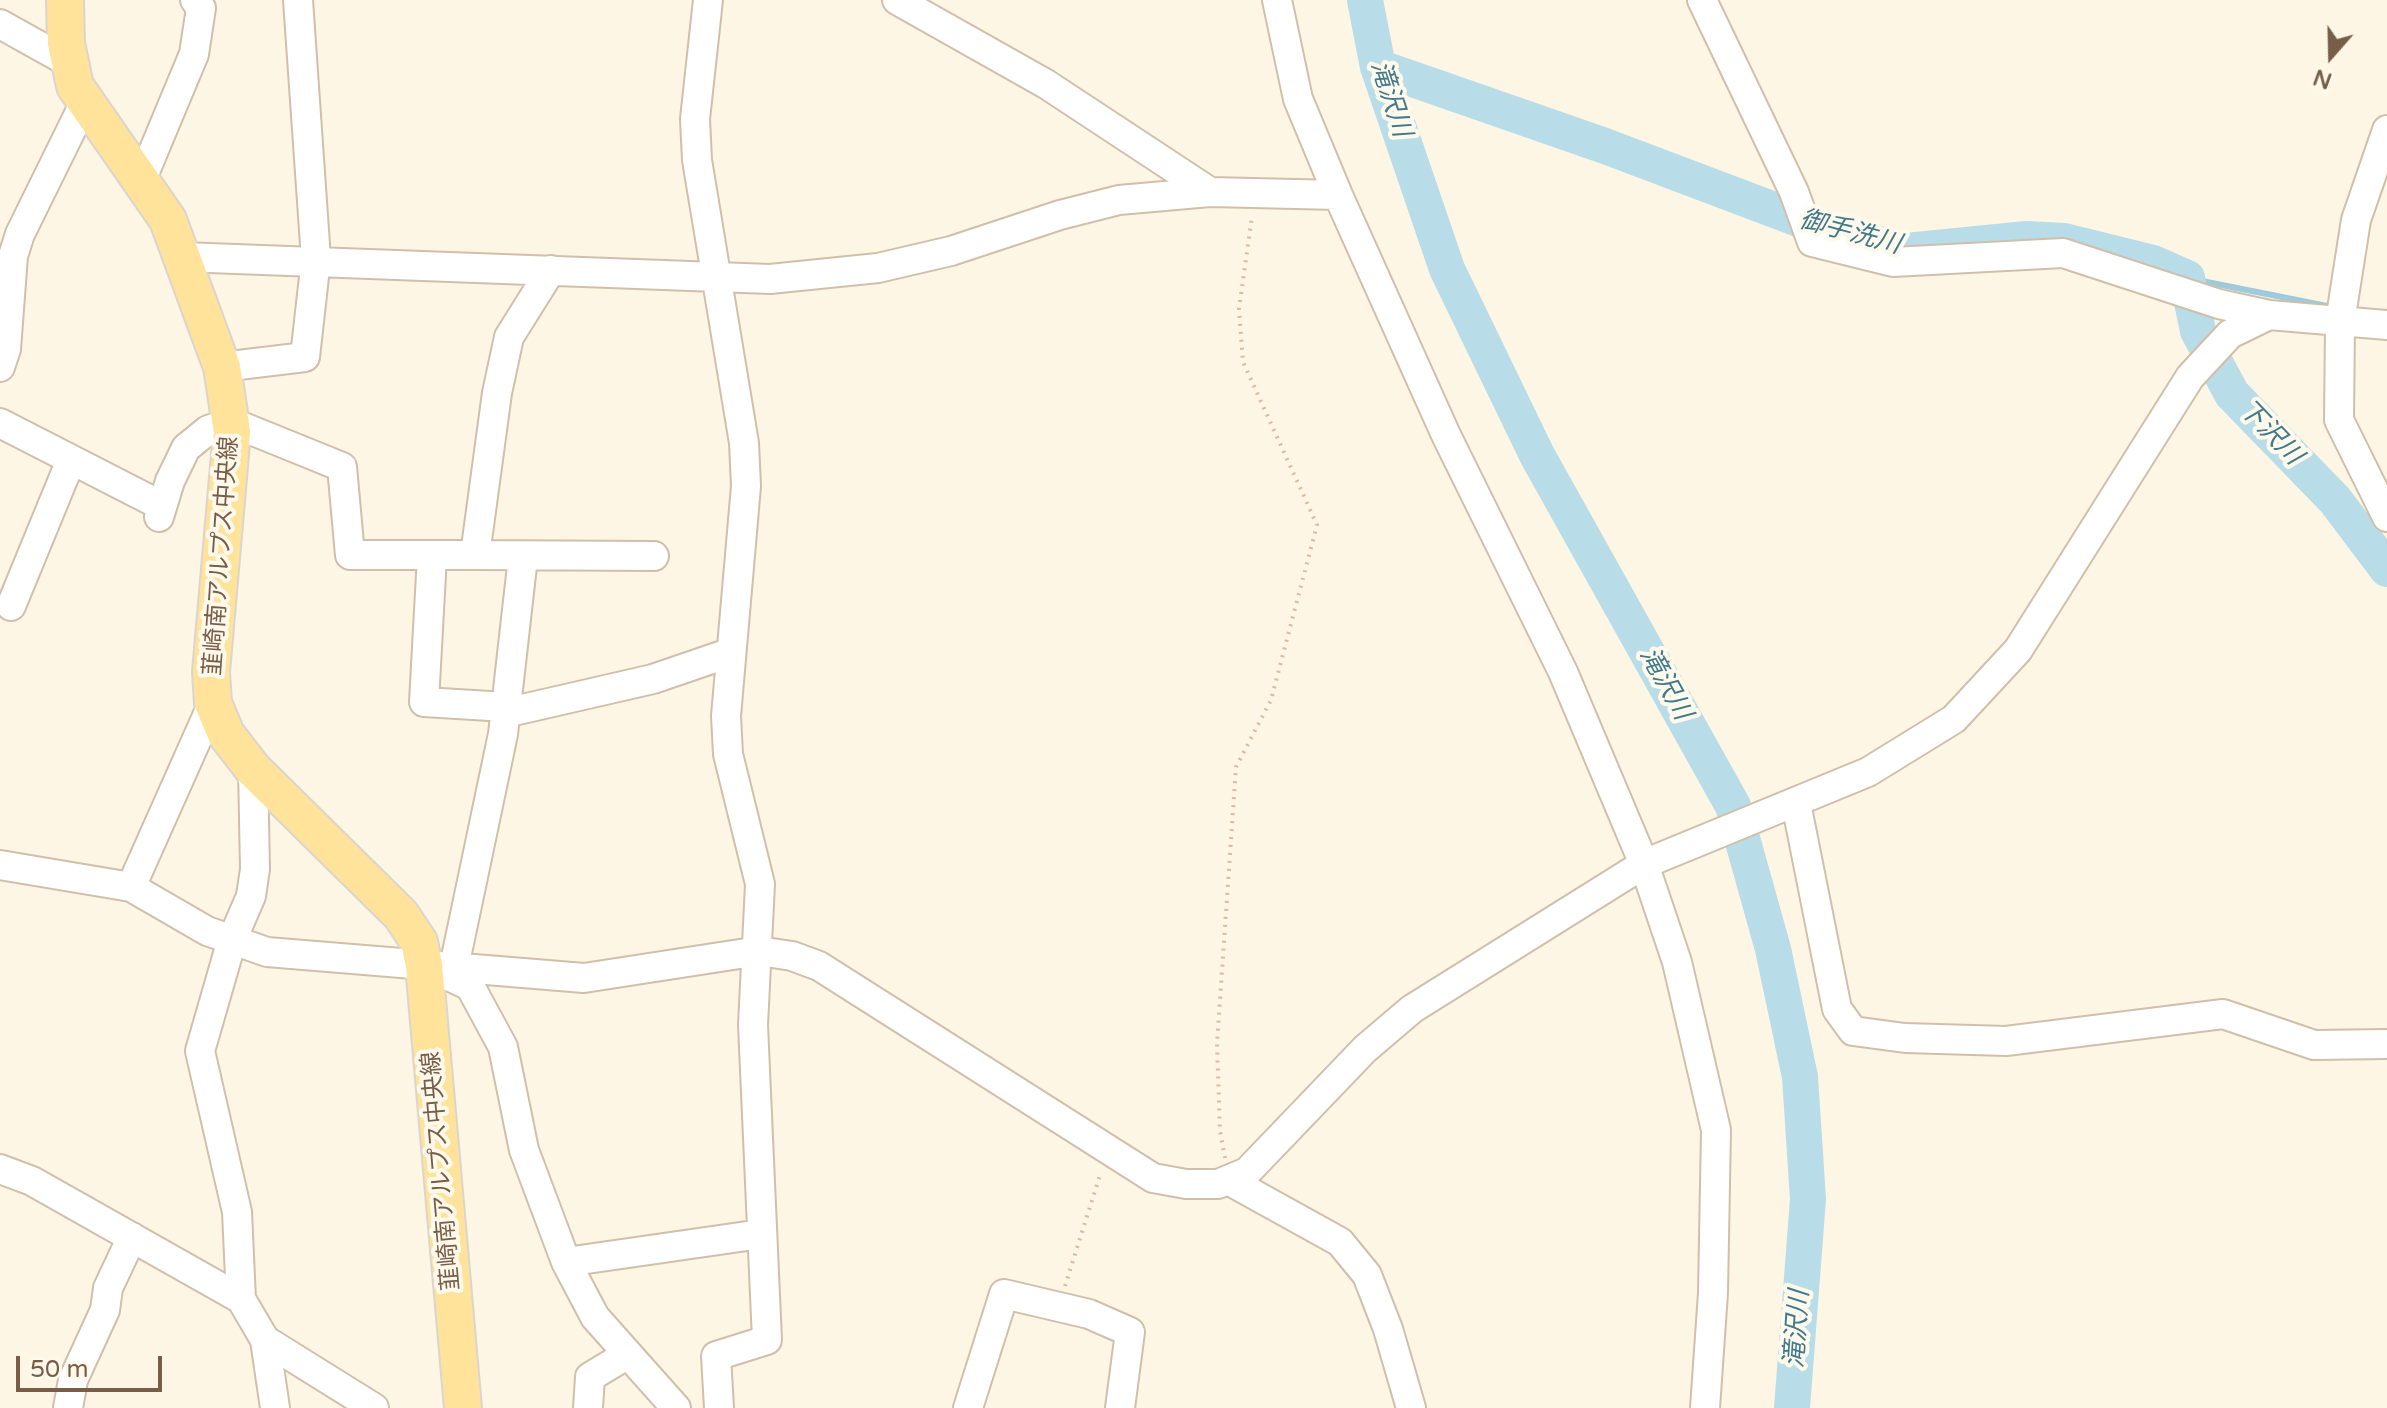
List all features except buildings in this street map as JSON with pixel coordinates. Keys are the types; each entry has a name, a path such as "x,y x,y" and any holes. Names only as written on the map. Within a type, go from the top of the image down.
{"main road":[{"name":"韮崎南アルプス中央線","path":"65,0 75,86 84,104 168,220 222,367 231,422 211,672 213,703 226,734 253,769 401,915 439,966 463,1408"}],"street":[{"path":"222,367 305,357 316,259 298,0"},
{"path":"708,0 695,119 697,160 744,443 746,486 729,653 728,754 760,884 753,1025 767,1340 716,1356 719,1408"},
{"path":"897,0 1046,84 1210,192"},
{"path":"1277,0 1298,99 1446,435 1563,672 1644,864 1677,962 1716,1130 1713,1293 1705,1408"},
{"path":"1702,0 1794,192 1812,242 1893,262 2063,253 2219,304 2269,315 2387,325"},
{"path":"141,181 194,54 201,3"},
{"path":"0,24 70,63"},
{"path":"0,367 6,349 13,256 10,229 84,104"},
{"path":"2387,130 2356,220 2340,321 2339,420 2387,517"},
{"path":"182,257 316,259 770,279 878,268 951,251 1060,215 1119,200 1210,192 1338,195"},
{"path":"475,555 497,393 509,337 551,270"},
{"path":"0,865 131,887 207,931 267,952 584,978 759,951 792,956 819,966 1107,1152 1153,1178 1186,1184 1218,1184 1247,1172 1365,1049 1412,1009 1644,864 1868,772 1954,719 2008,662 2190,377 2230,334 2269,315"},
{"path":"0,423 161,512 186,448 208,430 231,422 342,467 350,555 654,556"},
{"path":"11,606 21,574 71,460"},
{"path":"432,556 424,702 531,710 653,679 729,653"},
{"path":"439,966 492,797 506,710 523,557"},
{"path":"131,887 213,703"},
{"path":"253,769 255,869 251,896 232,940 200,1051 237,1212 241,1299 265,1340 275,1408"},
{"path":"1786,807 1837,1009 1853,1031 1905,1038 2006,1041 2223,1014 2314,1045 2387,1044"},
{"path":"439,966 470,986 503,1047 524,1150 566,1262 595,1317 676,1408"},
{"path":"0,1169 32,1181 241,1299"},
{"path":"1228,1180 1340,1242 1367,1275 1388,1329 1411,1408"},
{"path":"566,1262 761,1234"},
{"path":"68,1408 73,1380 105,1310 108,1288 132,1237"},
{"path":"968,1408 1004,1294 1089,1314 1130,1332 1120,1408"},
{"path":"265,1340 374,1408"},
{"path":"588,1408 590,1377 628,1354"}],"path":[{"path":"1228,1180 1220,1131 1217,1044 1236,767 1271,700 1317,525 1243,362 1239,309 1256,193"},
{"path":"1058,1307 1107,1152"}],"waterway":[{"name":"滝沢川","path":"1365,0 1378,67 1447,269 1537,455 1733,806 1773,949 1800,1077 1808,1199 1792,1408"},
{"name":"御手洗川","path":"1378,67 1605,146 1830,231 1906,251 2027,239 2064,241 2153,263 2187,278 2198,331 2232,394 2335,500 2387,569"},
{"name":"御手洗川","path":"2187,278 2332,307"}],"water label":[{"name":"下沢川","path":"2270,433"}]}
